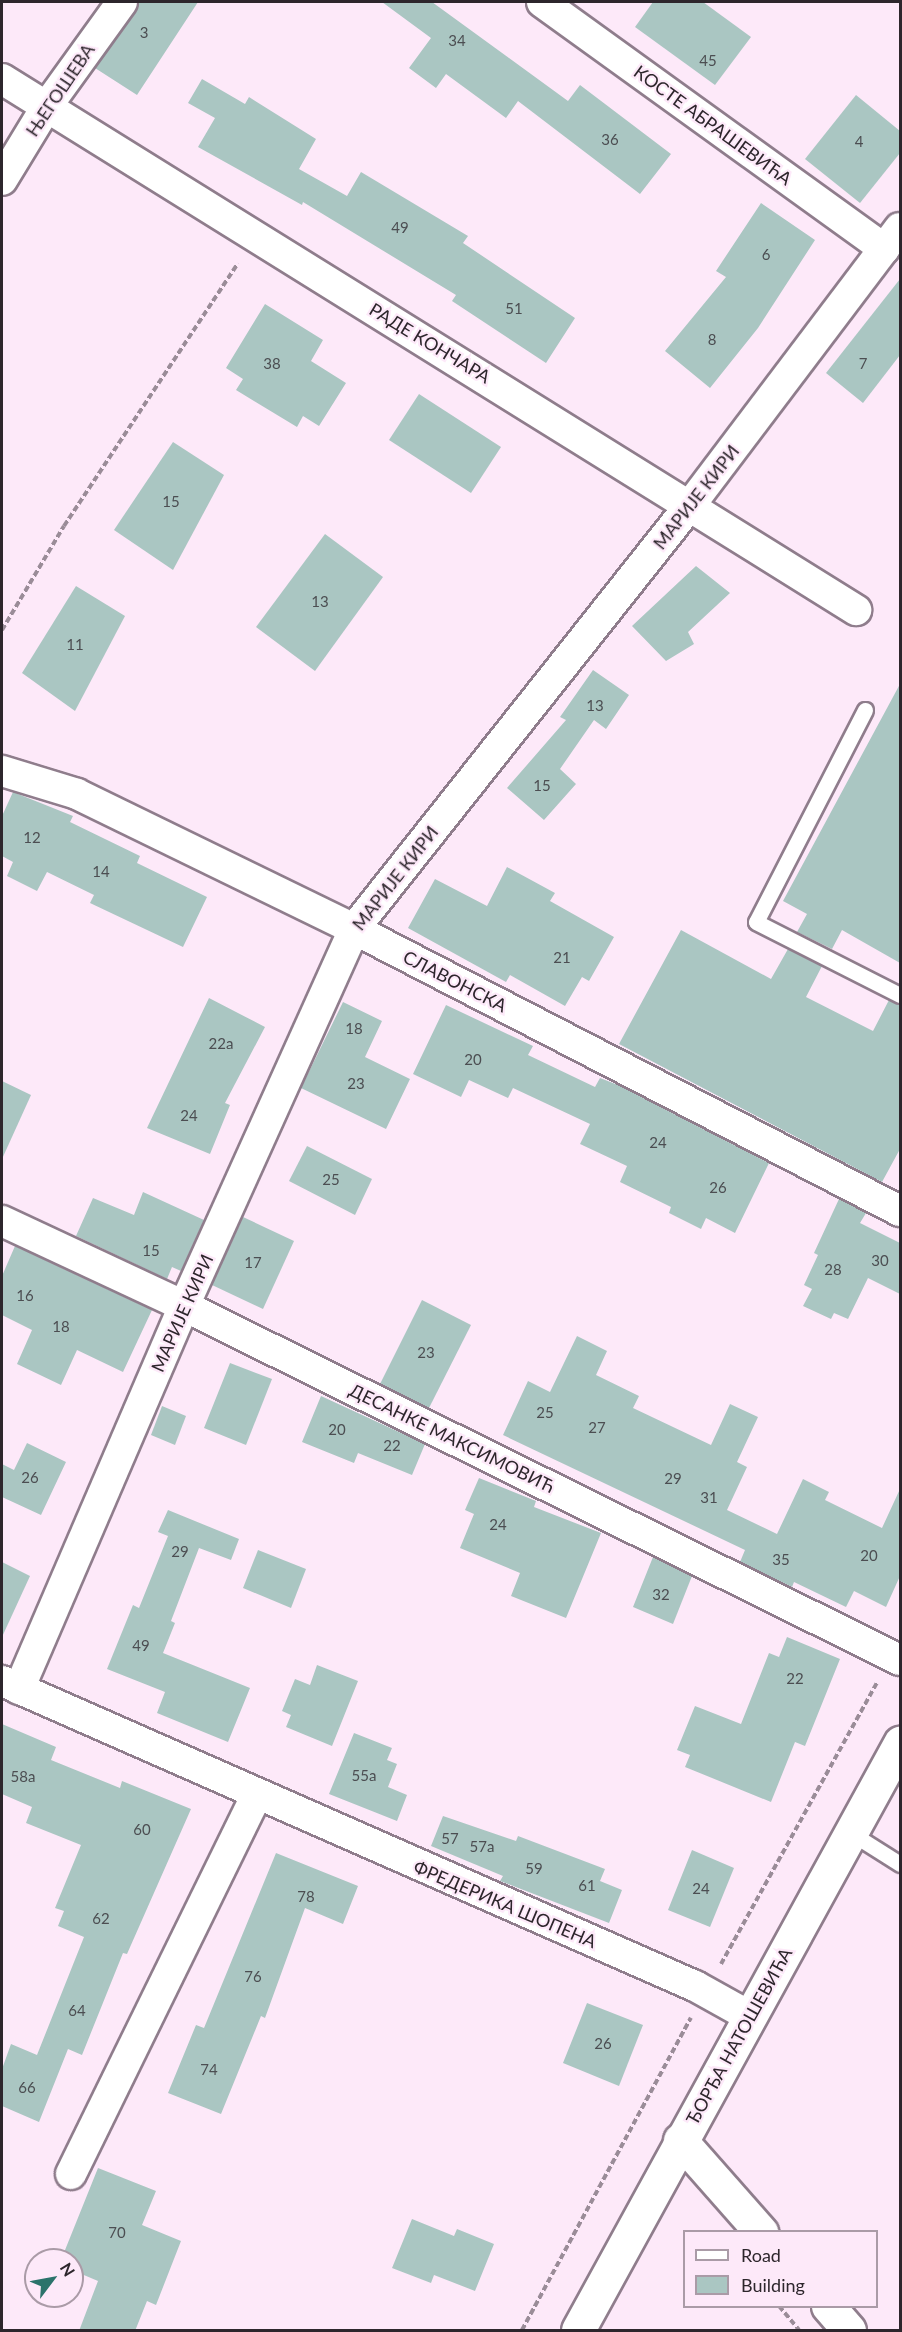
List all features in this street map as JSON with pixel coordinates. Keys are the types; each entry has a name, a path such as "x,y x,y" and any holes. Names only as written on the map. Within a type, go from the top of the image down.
{"street":[{"name":"ЊЕГОШЕВА","path":"2,180 47,106 122,2"},
{"name":"КОСТЕ АБРАШЕВИЋА","path":"542,2 892,239"},
{"name":"РАДЕ КОНЧАРА","path":"2,79 255,238 691,504 856,610"},
{"name":"МАРИЈЕ КИРИ","path":"10,1685 354,929 691,504 892,239"},
{"name":"СЛАВОНСКА","path":"2,771 77,794 354,929 900,1211"},
{"name":"ДЕСАНКЕ МАКСИМОВИЋ","path":"2,1221 184,1306 900,1660"},
{"name":"ФРЕДЕРИКА ШОПЕНА","path":"10,1685 256,1796 695,1986 751,2017"},
{"name":"ЂОРЂА НАТОШЕВИЋА","path":"578,2331 680,2140 751,2017 900,1743"},
{"path":"71,2174 256,1796"},
{"path":"680,2140 759,2230"},
{"path":"829,2308 849,2331"}],"lane":[{"path":"865,710 756,922 900,995"},
{"path":"851,1833 900,1864"}],"path":[{"path":"2,630 64,526 255,238"},
{"path":"780,2308 800,2331"}],"building":[{"path":"139,2 198,2 137,95 95,68 136,12"},
{"path":"382,2 432,2 568,101 580,85 671,154 640,194 518,101 506,118 446,74 436,88 409,68 431,38"},
{"path":"653,2 703,2 751,37 715,85 635,27"},
{"path":"202,79 245,104 249,97 316,139 299,169 347,196 361,172 468,236 463,243 575,318 546,363 452,301 456,295 303,202 302,205 198,147 215,118 188,103"},
{"path":"856,95 900,131 900,153 860,203 805,159"},
{"path":"761,203 815,240 758,328 710,388 665,351 726,277 716,271"},
{"path":"900,279 900,355 863,403 826,373"},
{"path":"265,304 323,340 311,361 346,383 319,426 303,416 297,427 236,390 243,379 226,368"},
{"path":"419,394 501,447 471,493 389,440"},
{"path":"173,442 224,475 173,570 114,530"},
{"path":"325,534 383,577 315,671 256,627"},
{"path":"696,566 730,593 688,632 694,644 666,661 632,626"},
{"path":"76,586 125,616 75,711 22,673"},
{"path":"593,670 629,695 606,729 594,720 560,769 576,784 544,820 507,788 566,720 560,717"},
{"path":"900,684 900,963 842,930 832,949 797,932 807,914 783,901"},
{"path":"13,792 73,816 70,822 140,856 137,863 207,897 183,947 90,903 94,895 47,872 37,891 7,876 13,862 2,856 2,816"},
{"path":"507,867 555,893 550,901 614,937 589,981 582,977 565,1006 510,975 506,982 408,928 435,879 487,906"},
{"path":"681,930 771,979 788,949 822,966 806,997 873,1031 889,1000 900,1005 900,1149 882,1182 619,1044"},
{"path":"209,998 265,1027 225,1103 230,1105 210,1154 147,1128"},
{"path":"343,1002 382,1021 365,1057 410,1079 386,1129 301,1088"},
{"path":"446,1005 533,1046 528,1055 595,1087 600,1078 618,1085 769,1163 735,1233 706,1218 701,1229 669,1213 671,1207 620,1182 627,1166 580,1144 590,1124 513,1088 508,1098 469,1080 461,1097 413,1074"},
{"path":"2,1081 31,1095 2,1159"},
{"path":"307,1146 372,1179 355,1215 289,1181"},
{"path":"143,1192 204,1220 181,1271 172,1267 167,1279 76,1236 93,1198 134,1215"},
{"path":"839,1199 866,1213 860,1223 900,1243 900,1294 868,1278 848,1319 834,1313 831,1319 803,1306 812,1289 804,1285 818,1255 814,1253"},
{"path":"243,1217 294,1241 263,1309 212,1285"},
{"path":"15,1246 152,1310 123,1372 77,1350 61,1385 17,1364 32,1330 2,1315 2,1276"},
{"path":"422,1300 471,1325 429,1408 380,1384"},
{"path":"577,1336 607,1351 596,1375 639,1396 633,1408 711,1445 730,1404 758,1417 737,1462 747,1467 727,1510 777,1534 803,1479 829,1492 825,1500 882,1528 900,1489 900,1576 886,1607 854,1591 846,1607 794,1582 792,1587 740,1562 745,1550 503,1435 528,1381 550,1392"},
{"path":"230,1363 272,1379 246,1445 204,1428"},
{"path":"321,1396 425,1444 412,1475 358,1453 354,1463 302,1442"},
{"path":"162,1406 186,1416 175,1445 151,1435"},
{"path":"27,1443 66,1462 41,1515 2,1497 2,1464 14,1470"},
{"path":"479,1478 536,1501 534,1507 601,1533 566,1618 511,1596 520,1573 460,1548 474,1514 465,1510"},
{"path":"168,1510 239,1539 231,1560 199,1548 171,1621 175,1623 163,1653 250,1688 228,1742 157,1713 165,1692 107,1669 133,1605 139,1608 168,1536 158,1532"},
{"path":"258,1550 306,1569 291,1608 243,1588"},
{"path":"653,1557 692,1576 673,1624 633,1607"},
{"path":"2,1562 30,1576 2,1637"},
{"path":"787,1637 840,1659 805,1746 795,1742 771,1802 685,1767 690,1755 677,1750 695,1706 741,1724 769,1653 779,1657"},
{"path":"317,1665 358,1681 332,1746 286,1727 291,1715 282,1711 295,1679 310,1685"},
{"path":"2,1724 56,1747 51,1760 120,1788 122,1781 191,1809 127,1954 123,1953 82,2055 68,2049 39,2122 2,2106 2,2069 11,2044 37,2055 84,1937 58,1926 64,1911 55,1908 81,1845 26,1823 32,1807 2,1794"},
{"path":"354,1733 392,1748 387,1760 397,1764 388,1787 407,1795 397,1821 329,1794"},
{"path":"443,1816 516,1841 518,1836 605,1869 600,1881 622,1890 609,1923 500,1881 503,1876 431,1846"},
{"path":"692,1850 734,1868 710,1927 668,1910"},
{"path":"276,1853 358,1886 343,1924 305,1908 265,2018 261,2016 221,2114 168,2093 196,2025 204,2028"},
{"path":"587,2003 643,2025 619,2086 563,2063"},
{"path":"98,2168 156,2191 142,2225 181,2241 156,2305 147,2301 135,2331 79,2331 98,2281 84,2275 84,2248 66,2248"},
{"path":"412,2219 454,2236 457,2229 494,2244 475,2291 434,2275 431,2283 392,2268"}]}
